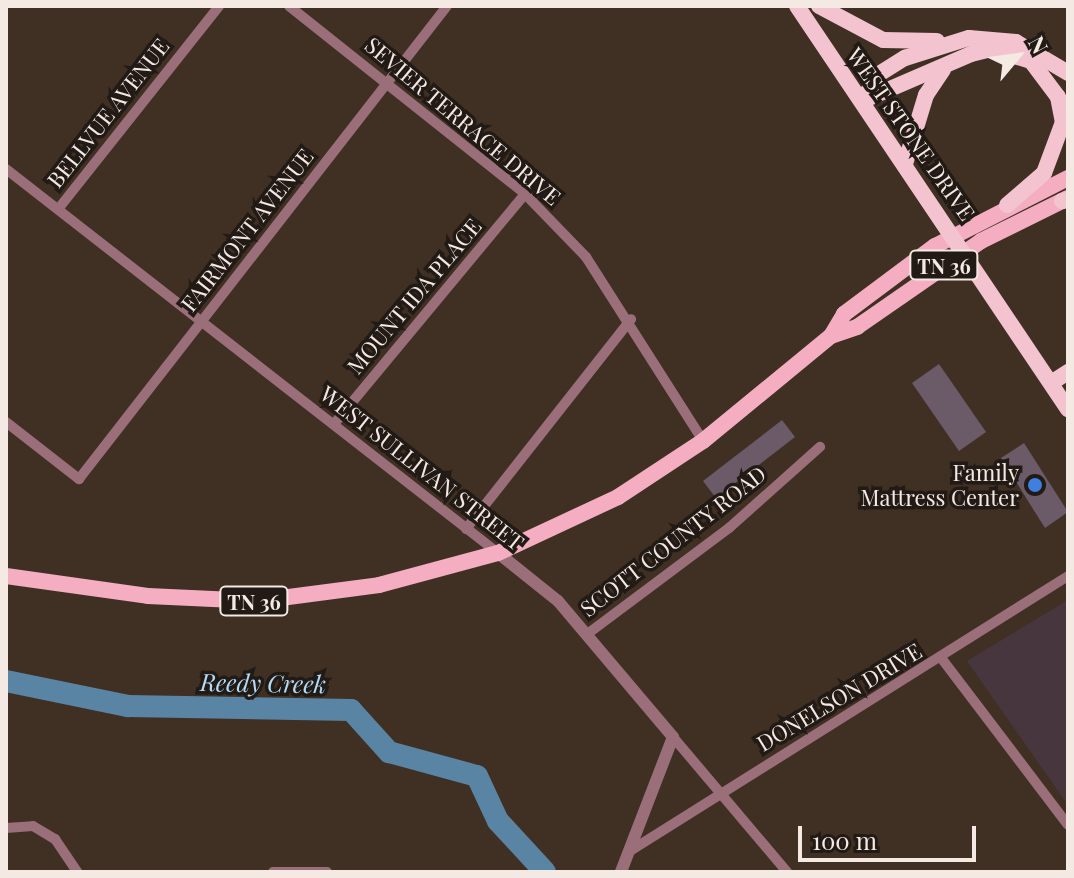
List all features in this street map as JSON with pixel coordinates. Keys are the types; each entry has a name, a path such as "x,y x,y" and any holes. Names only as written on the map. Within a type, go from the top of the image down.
{"highway":[{"name":"WEST STONE DRIVE","path":"797,6 991,288 1068,409"},
{"path":"819,6 883,40 1016,42 1068,73"},
{"path":"862,101 879,74 950,41"},
{"path":"862,101 957,60 991,49 1014,53 1044,73 1058,97 1058,149 1044,173 1007,205"},
{"path":"905,164 926,95 957,60"},
{"path":"1051,383 1068,372"}],"main road":[{"name":"TN 36","path":"6,576 148,596 258,601 379,585 498,553 563,527 703,441 831,336 878,287 1007,205 1068,178"},
{"name":"TN 36","path":"831,336 857,327 981,241 1066,200"}],"street":[{"name":"BELLVUE AVENUE","path":"59,208 219,6"},
{"name":"SEVIER TERRACE DRIVE","path":"289,6 389,82 525,194 586,257 631,319 703,441"},
{"name":"FAIRMONT AVENUE","path":"6,422 79,479 447,6"},
{"name":"WEST SULLIVAN STREET","path":"6,169 498,553 586,635 673,737"},
{"name":"MOUNT IDA PLACE","path":"334,424 525,194"},
{"path":"466,529 631,319"},
{"name":"SCOTT COUNTY ROAD","path":"586,635 729,528 820,447"},
{"name":"DONELSON DRIVE","path":"630,851 719,791 942,659 1068,576"},
{"path":"942,659 1068,825"},
{"path":"621,872 673,737 787,872"},
{"path":"6,828 33,826 55,839 77,872"},
{"path":"273,872 327,872"}],"shaded area":[{"path":"1068,600 1068,805 967,661"}],"building":[{"path":"939,364 986,432 959,451 912,383"},
{"path":"782,420 795,437 716,498 703,481"},
{"name":"Family Mattress Center","path":"1024,443 1068,512 1045,528 1001,458"}],"waterway":[{"name":"Reedy Creek","path":"6,681 128,706 351,710 389,752 477,776 498,821 545,872"}],"place":[{"name":"Family Mattress Center","path":"1035,485"}]}
